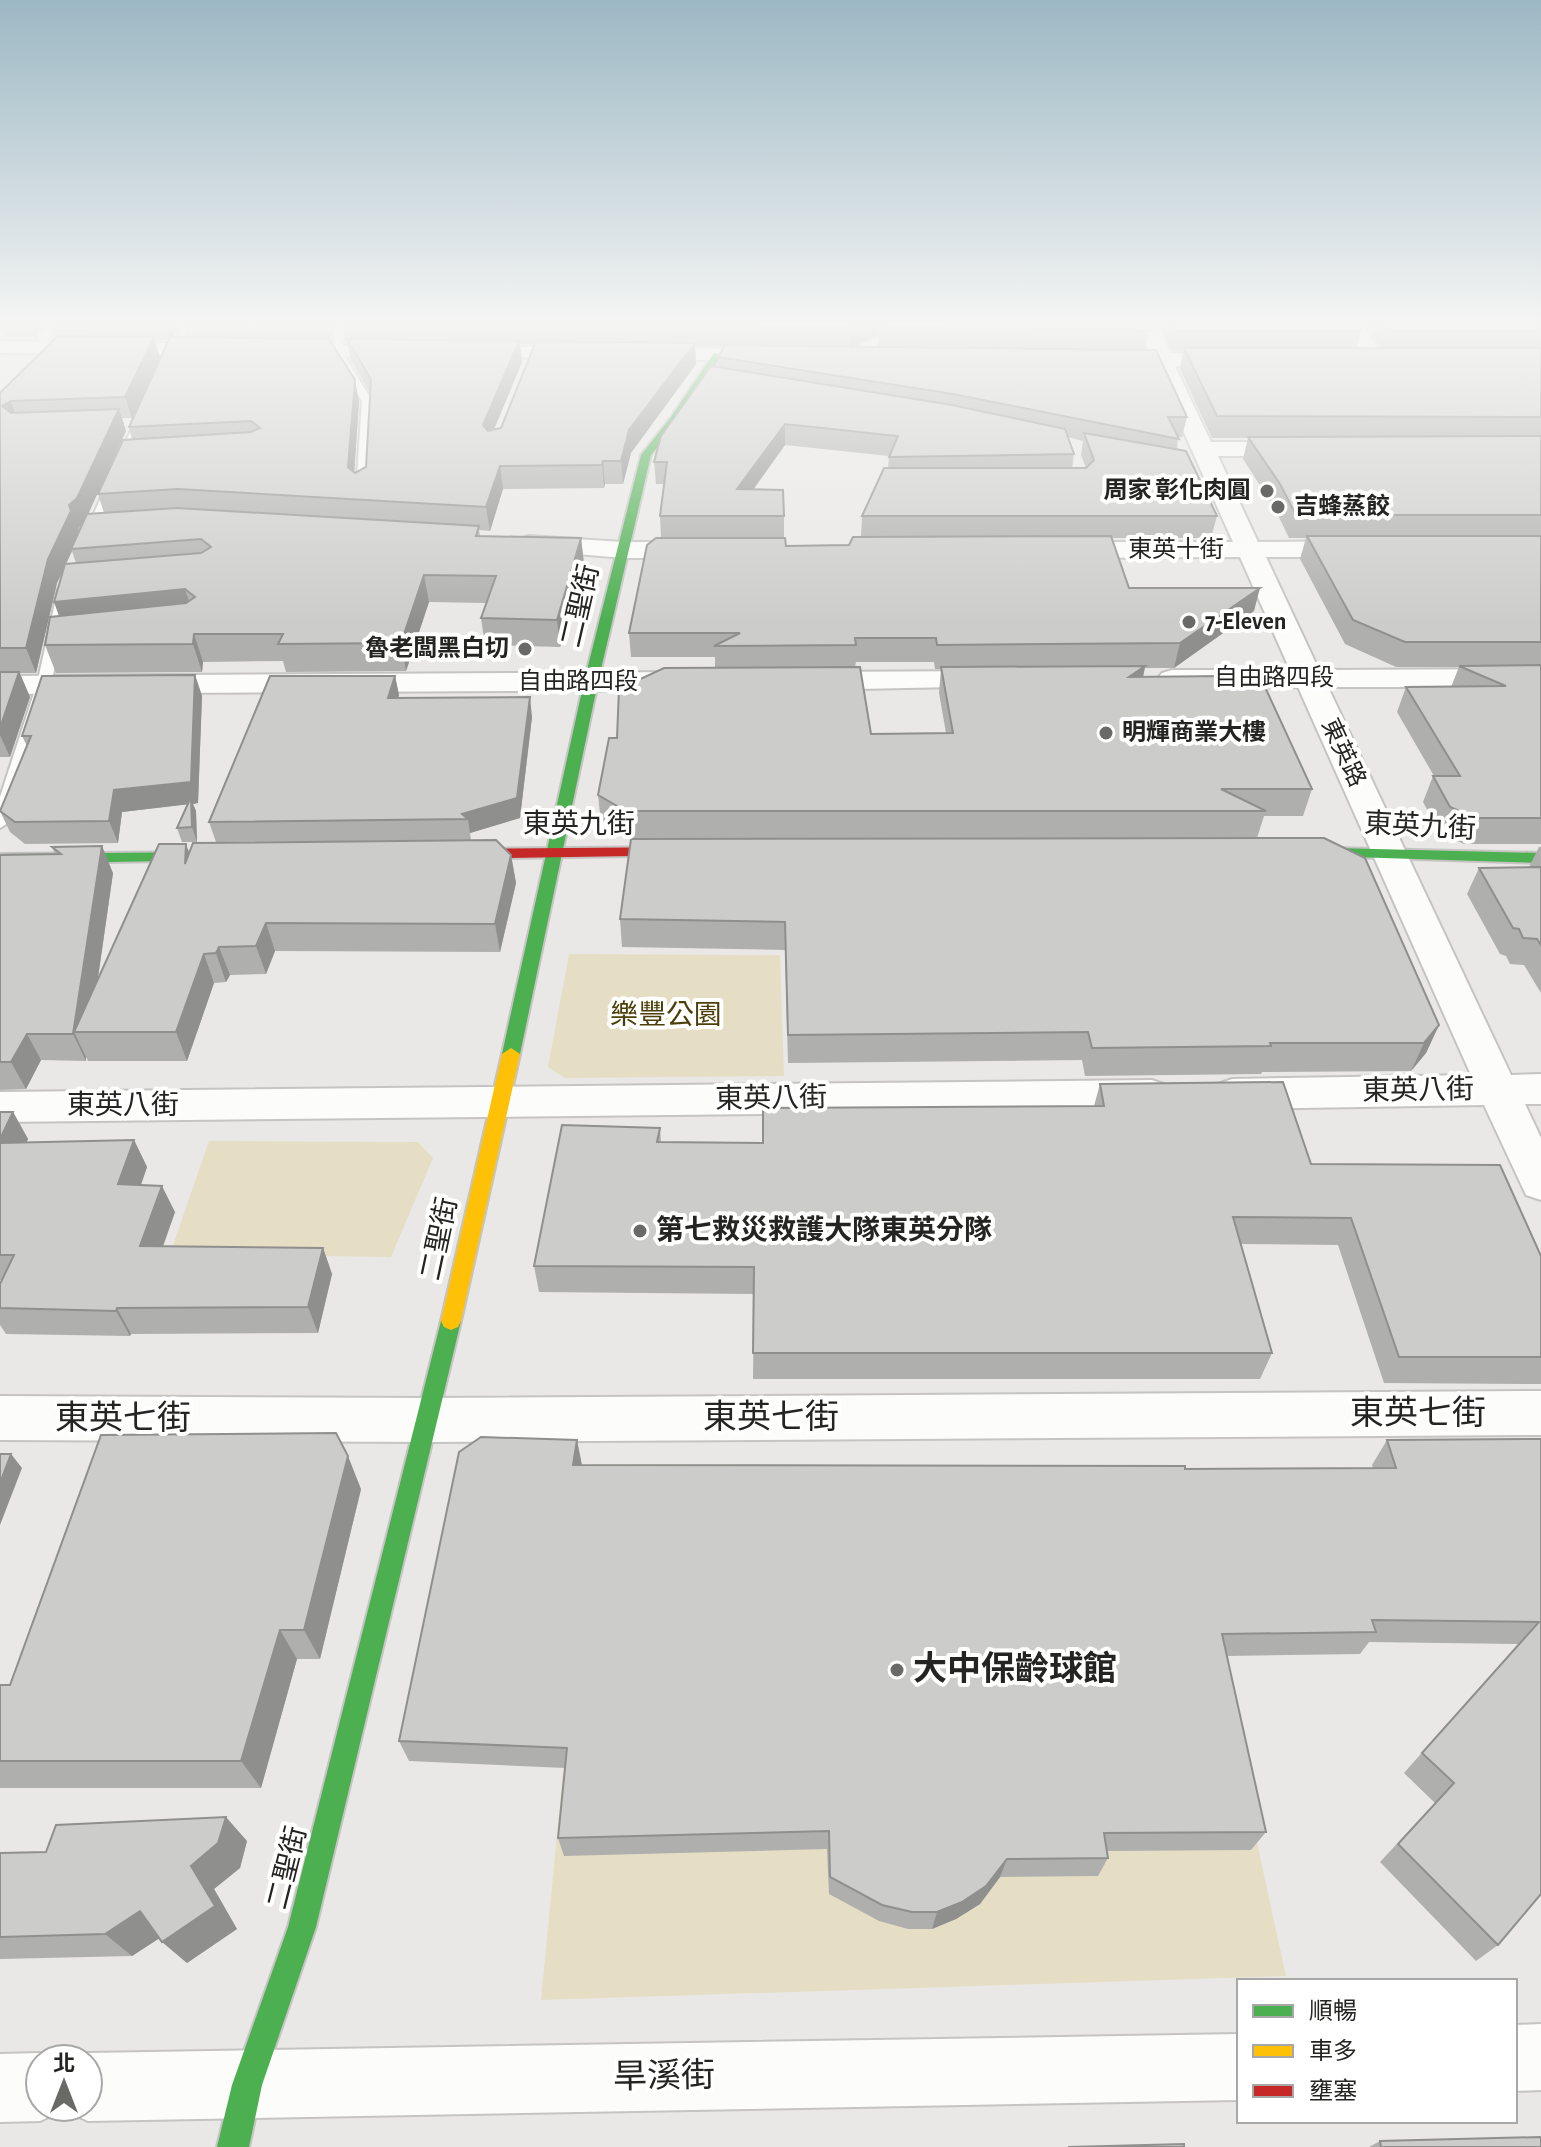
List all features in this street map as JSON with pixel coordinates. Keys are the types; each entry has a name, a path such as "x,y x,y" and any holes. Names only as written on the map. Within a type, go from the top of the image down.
{"street":[{"name":"二聖街","path":"233,2147 247,2085 302,1927 429,1420 556,853 591,682 646,455 672,422"},
{"name":"東英路","path":"1188,422 1205,463 1250,550 1541,1183"},
{"path":"1205,463 1326,449"},
{"path":"93,530 123,528"},
{"path":"511,543 623,550 734,550"},
{"name":"東英十街","path":"1035,550 1388,549"},
{"name":"自由路四段","path":"1149,679 1541,678"},
{"path":"783,681 1022,680"},
{"name":"自由路四段","path":"0,685 719,681"},
{"name":"東英九街","path":"429,854 714,852"},
{"name":"東英九街","path":"1279,852 1389,852 1460,859 1541,858"},
{"path":"0,859 238,856"},
{"name":"東英八街","path":"0,1107 1541,1089"},
{"name":"東英七街","path":"0,1418 429,1420 1541,1413"},
{"path":"1517,2058 1541,2057"},
{"name":"旱溪街","path":"104,2087 1237,2067"},
{"path":"0,2088 24,2087"}],"lane":[{"path":"362,490 366,422"},
{"path":"80,557 132,456 139,424 124,424"},
{"path":"0,823 44,684 52,638 73,571"},
{"path":"67,584 83,583"},
{"path":"52,638 68,636"}],"green space":[{"name":"樂豐公園","path":"569,954 780,955 784,1076 565,1078 548,1067"},
{"path":"209,1141 418,1142 433,1158 391,1257 170,1254"},
{"name":"大中保齡球館","path":"593,1464 1175,1466 1286,1976 541,2000"}],"building":[{"path":"0,422 113,422 77,498 69,505 71,511 48,559 26,648 0,648"},
{"path":"131,422 227,422 129,427"},
{"path":"253,422 352,422 348,467 355,473 366,467 369,422 484,422 488,431 501,428 503,422 635,422 629,430 621,461 603,461 602,465 500,466 486,507 178,489 98,494 123,440 251,432 260,428"},
{"path":"671,422 1033,422 1065,429 1074,454 889,457 898,436 785,424 737,489 783,490 784,516 660,516 667,462 654,462 661,436"},
{"path":"1095,422 1171,422 1179,439"},
{"path":"1084,433 1186,451 1217,516 862,516 884,468 1086,468 1094,460"},
{"path":"1541,436 1541,515 1296,515 1280,484 1248,437"},
{"path":"177,508 479,526 476,536 581,538 557,620 481,618 496,576 424,575 401,643 278,644 283,634 194,634 193,644 45,645 50,617 186,603 195,597 185,589 54,602 65,564 201,553 211,547 201,539 71,549 87,514"},
{"path":"1111,536 1129,588 1260,588 1180,643 937,645 936,638 855,638 856,645 714,646 740,633 629,633 647,545 656,538 785,538 786,546 849,545 853,537"},
{"path":"1307,536 1541,536 1541,642 1405,642 1353,620"},
{"path":"1541,665 1541,818 1475,818 1450,807 1433,776 1460,776 1406,687 1506,686 1459,666"},
{"path":"1145,666 1129,677 1225,676 1226,679 1255,679 1258,687 1265,687 1312,789 1221,789 1266,811 626,811 598,795 609,738 617,738 619,689 664,668 860,667 871,734 953,733 941,667"},
{"path":"0,672 19,672 0,728"},
{"path":"195,675 191,782 114,790 109,821 15,822 0,811 31,736 22,736 42,676"},
{"path":"270,676 395,676 388,698 530,697 517,798 462,814 468,819 209,822"},
{"path":"191,797 192,827 177,828"},
{"path":"1324,838 1365,858 1439,1025 1424,1043 1092,1048 1088,1032 788,1035 785,922 620,919 631,839"},
{"path":"496,840 511,855 495,924 266,923 256,946 219,947 216,953 204,954 176,1032 74,1032 159,844 186,844 185,864 193,843"},
{"path":"102,846 73,1034 27,1034 11,1062 0,1062 0,855 61,854 52,847"},
{"path":"1541,867 1541,945 1537,939 1523,938 1519,929 1513,928 1479,868"},
{"path":"1283,1082 1311,1164 1500,1165 1541,1256 1541,1357 1399,1357 1351,1218 1233,1217 1272,1353 753,1353 754,1267 534,1266 562,1125 660,1128 657,1142 763,1143 763,1108 1104,1106 1100,1084"},
{"path":"0,1112 13,1112 0,1139"},
{"path":"134,1140 118,1184 162,1186 140,1246 323,1248 308,1307 117,1308 116,1311 0,1308 0,1284 14,1255 0,1255 0,1143"},
{"path":"336,1433 348,1456 304,1630 280,1630 241,1761 0,1761 0,1685 10,1685 101,1435"},
{"path":"481,1437 577,1440 573,1465 1185,1466 1185,1469 1396,1468 1387,1440 1541,1439 1541,1894 1498,1945 1398,1844 1454,1783 1422,1753 1539,1622 1372,1620 1376,1632 1222,1634 1266,1832 1104,1833 1108,1858 1007,1859 986,1886 962,1902 937,1912 912,1912 882,1905 830,1877 829,1831 558,1838 567,1748 399,1741 459,1452"},
{"path":"0,1454 11,1454 0,1483"},
{"path":"226,1817 218,1843 191,1866 215,1906 162,1942 140,1911 105,1934 0,1937 0,1853 46,1852 56,1825"},
{"path":"1541,2137 1541,2147 1381,2147 1380,2141"},
{"path":"1184,2144 1184,2147 1068,2147"}],"traffic: fast":[{"path":"511,1054 591,682 646,455 672,422"},
{"path":"1294,852 1541,858"},
{"path":"0,859 214,857"},
{"path":"233,2147 247,2085 302,1927 451,1321"}],"traffic: slow":[{"path":"451,1321 511,1054"}],"traffic: jam":[{"path":"450,854 690,852"}],"place":[{"name":"周家 彰化肉圓","path":"1267,491"},
{"name":"吉蜂蒸餃","path":"1278,507"},
{"name":"7-Eleven","path":"1189,622"},
{"name":"魯老闆黑白切","path":"525,649"},
{"name":"明輝商業大樓","path":"1106,733"},
{"name":"第七救災救護大隊東英分隊","path":"640,1231"},
{"name":"大中保齡球館","path":"897,1670"}]}
